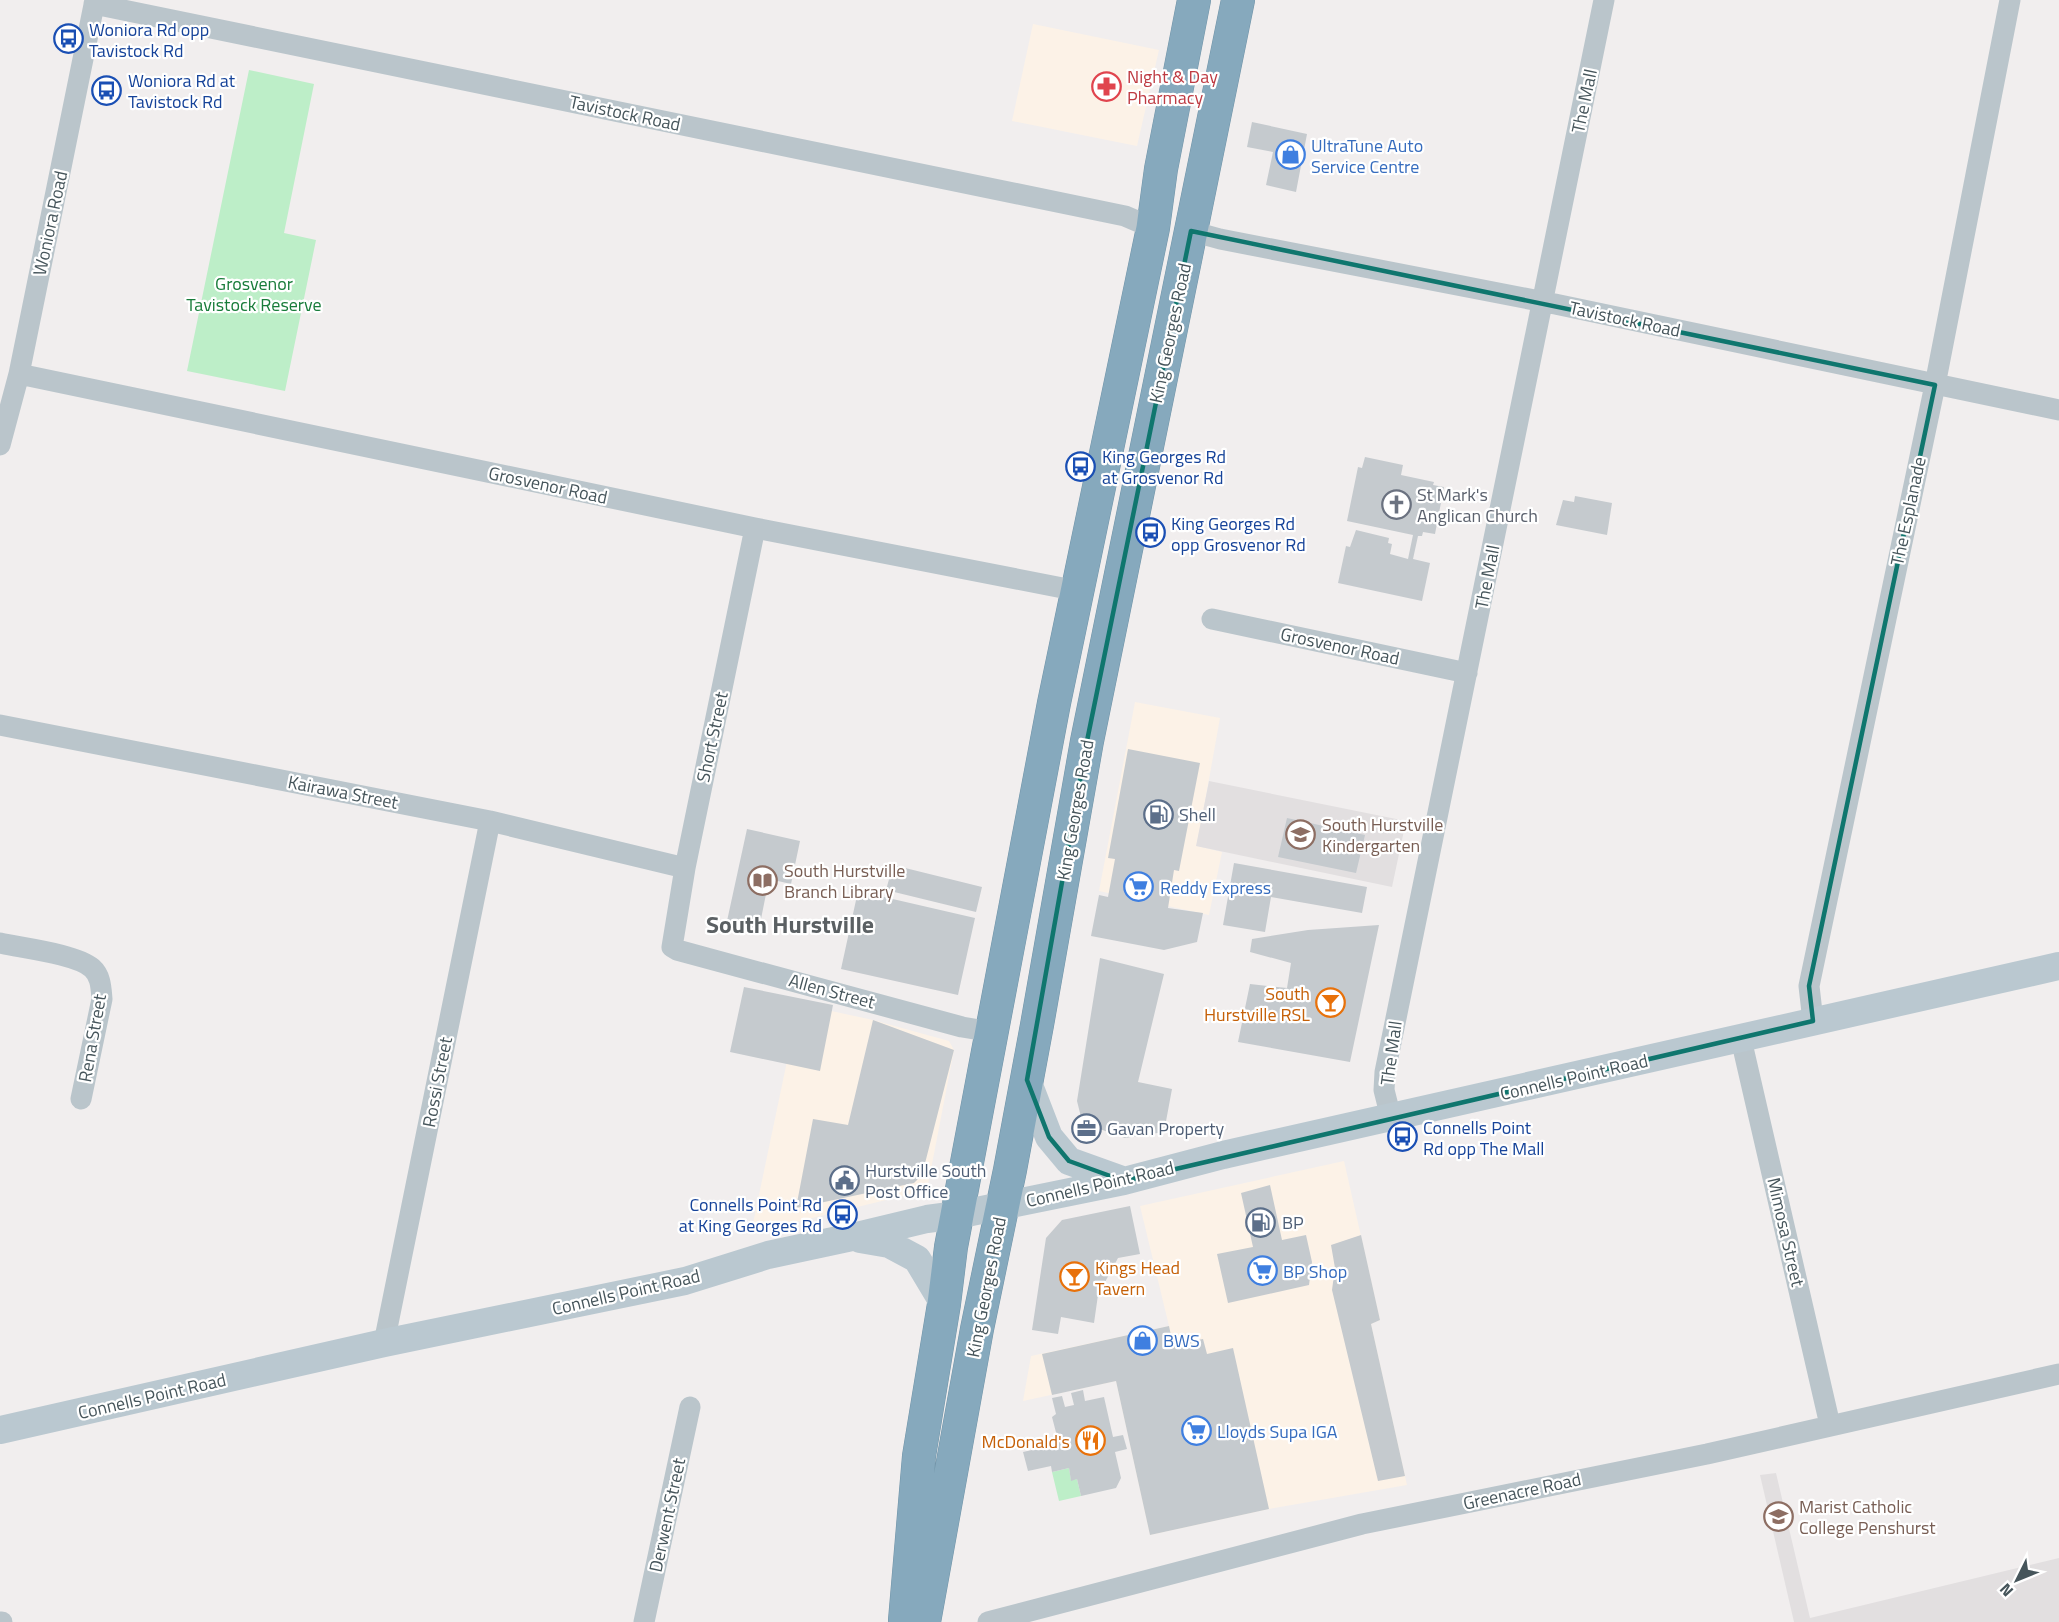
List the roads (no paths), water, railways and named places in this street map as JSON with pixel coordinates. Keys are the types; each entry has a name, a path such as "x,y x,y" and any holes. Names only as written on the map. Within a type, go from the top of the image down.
{"highway":[{"name":"King Georges Road","path":"904,1622 919,1456 951,1247 1054,703 1153,228 1161,169 1194,0"},
{"name":"King Georges Road","path":"924,1622 977,1329 1027,1080 1091,720 1238,0"}],"street":[{"name":"The Mall","path":"1391,1118 1384,1090 1384,1072 1604,0"},
{"name":"The Esplanade","path":"1813,1021 1809,986 1935,385 2010,0"},
{"name":"Tavistock Road","path":"95,2 1125,216 1153,228"},
{"name":"Woniora Road","path":"0,445 19,375 95,2"},
{"name":"Tavistock Road","path":"1191,231 1220,239 1543,302 2059,410"},
{"name":"Grosvenor Road","path":"19,375 756,528 1078,591"},
{"name":"Short Street","path":"672,947 685,868 756,528"},
{"name":"Grosvenor Road","path":"1212,619 1467,673"},
{"name":"Kairawa Street","path":"0,725 490,821 685,868"},
{"name":"Rossi Street","path":"384,1343 490,821"},
{"name":"Rena Street","path":"0,943 70,958 92,968 97,975 101,985 102,999 81,1099"},
{"name":"Allen Street","path":"672,947 963,1027 992,1032"},
{"name":"Connells Point Road","path":"0,1430 384,1343 685,1281 768,1254 852,1238 927,1219 1124,1181 1224,1155 2059,966"},
{"name":"Mimosa Street","path":"1741,1039 1830,1425"},
{"path":"1027,1080 1049,1137 1069,1161 1124,1181"},
{"path":"852,1238 889,1244 917,1260 944,1304"},
{"name":"Greenacre Road","path":"988,1622 1362,1524 1707,1454 2059,1374"},
{"name":"Derwent Street","path":"644,1622 690,1407"}],"place":[{"name":"Woniora Rd opp Tavistock Rd","path":"68,39"},
{"name":"Night & Day Pharmacy","path":"1106,86"},
{"name":"Woniora Rd at Tavistock Rd","path":"107,90"},
{"name":"UltraTune Auto Service Centre","path":"1290,155"},
{"name":"King Georges Rd at Grosvenor Rd","path":"1081,466"},
{"name":"St Mark's Anglican Church","path":"1396,504"},
{"name":"King Georges Rd opp Grosvenor Rd","path":"1150,533"},
{"name":"Shell","path":"1158,814"},
{"name":"South Hurstville Kindergarten","path":"1301,834"},
{"name":"South Hurstville Branch Library","path":"763,880"},
{"name":"Reddy Express","path":"1139,887"},
{"name":"South Hurstville RSL","path":"1331,1003"},
{"name":"Gavan Property","path":"1086,1128"},
{"name":"Connells Point Rd opp The Mall","path":"1402,1137"},
{"name":"Hurstville South Post Office","path":"844,1180"},
{"name":"Connells Point Rd at King Georges Rd","path":"843,1214"},
{"name":"BP","path":"1261,1222"},
{"name":"BP Shop","path":"1262,1271"},
{"name":"Kings Head Tavern","path":"1074,1277"},
{"name":"BWS","path":"1142,1340"},
{"name":"Lloyds Supa IGA","path":"1196,1431"},
{"name":"McDonald's","path":"1091,1441"},
{"name":"Marist Catholic College Penshurst","path":"1778,1516"}],"district":[{"name":"South Hurstville","path":"790,924"}],"park label":[{"name":"Grosvenor Tavistock Reserve","path":"254,293"}]}
